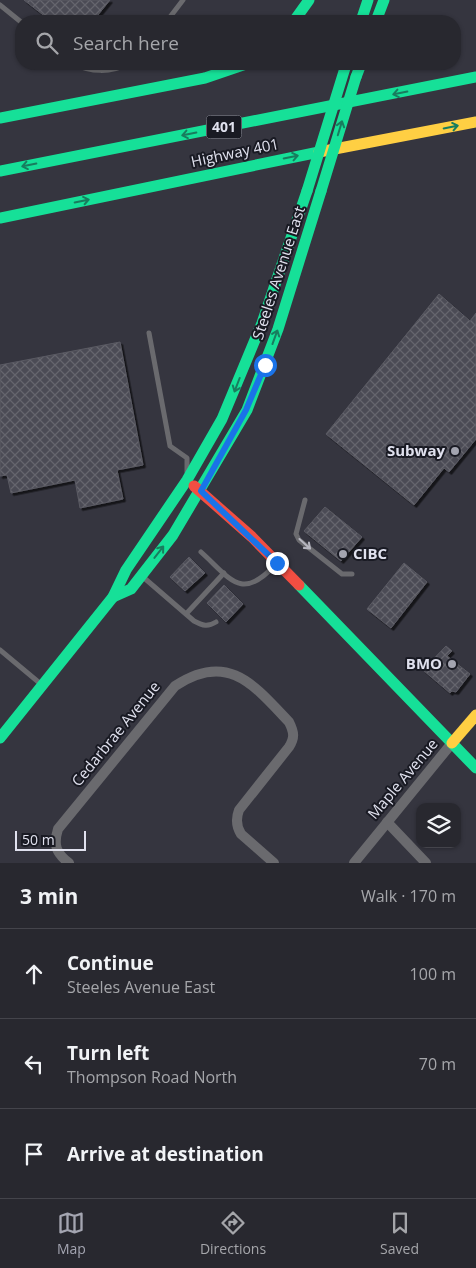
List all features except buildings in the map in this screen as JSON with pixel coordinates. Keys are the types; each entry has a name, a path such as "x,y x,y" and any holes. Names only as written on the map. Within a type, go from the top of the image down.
{"main road":[{"path":"298,15 309,0"},
{"path":"363,15 368,0"},
{"path":"378,15 384,0"},
{"path":"0,118 206,78 229,70"},
{"name":"Steeles Avenue East","path":"0,738 113,597 118,580 187,480 234,395 264,317 307,191 345,70"},
{"name":"Steeles Avenue East","path":"113,597 131,589 173,535 201,491 250,401 278,329 359,70"},
{"name":"Highway 401","path":"0,170 476,77"},
{"name":"Highway 401","path":"0,218 243,166 476,122"},
{"path":"187,480 277,563 476,768"},
{"name":"Maple Avenue","path":"452,743 476,714"}],"street":[{"name":"Cedarbrae Avenue","path":"68,863 55,847 58,829 175,686 192,675 211,671 231,673 250,683 289,722 293,730 294,737 289,747 237,815 238,829 241,834 274,863"},
{"name":"Maple Avenue","path":"354,863 452,743"},
{"path":"387,822 426,863"}],"lane":[{"path":"172,15 183,0"},
{"path":"0,4 15,17"},
{"path":"149,333 170,446 187,458 187,480"},
{"path":"305,500 296,534 300,540 342,574 352,574"},
{"path":"201,552 224,574 238,584 249,585 266,574 277,563"},
{"path":"186,614 224,574"},
{"path":"141,576 202,625 211,625 216,622"},
{"path":"0,650 42,685"}],"traffic: fast":[{"path":"298,15 309,0"},
{"path":"363,15 368,0"},
{"path":"378,15 384,0"},
{"path":"0,118 205,78 228,70"},
{"path":"307,191 344,70"},
{"path":"356,77 359,70"},
{"path":"321,191 356,77"},
{"path":"0,171 476,77"},
{"path":"0,218 319,152"},
{"path":"0,738 113,597 126,570 187,480 222,419 262,323 307,191"},
{"path":"113,597 131,589 173,535 247,410 278,329 321,191"},
{"path":"299,585 476,768"}],"traffic: slow":[{"path":"319,152 476,122"},
{"path":"452,743 476,715"}],"traffic: jam":[{"path":"194,486 252,537 299,585"}],"place":[{"name":"Subway","path":"455,451"},
{"name":"CIBC","path":"343,554"},
{"name":"BMO","path":"452,664"}],"route":[{"path":"265,365 246,410 201,491 252,537 277,563"}]}
